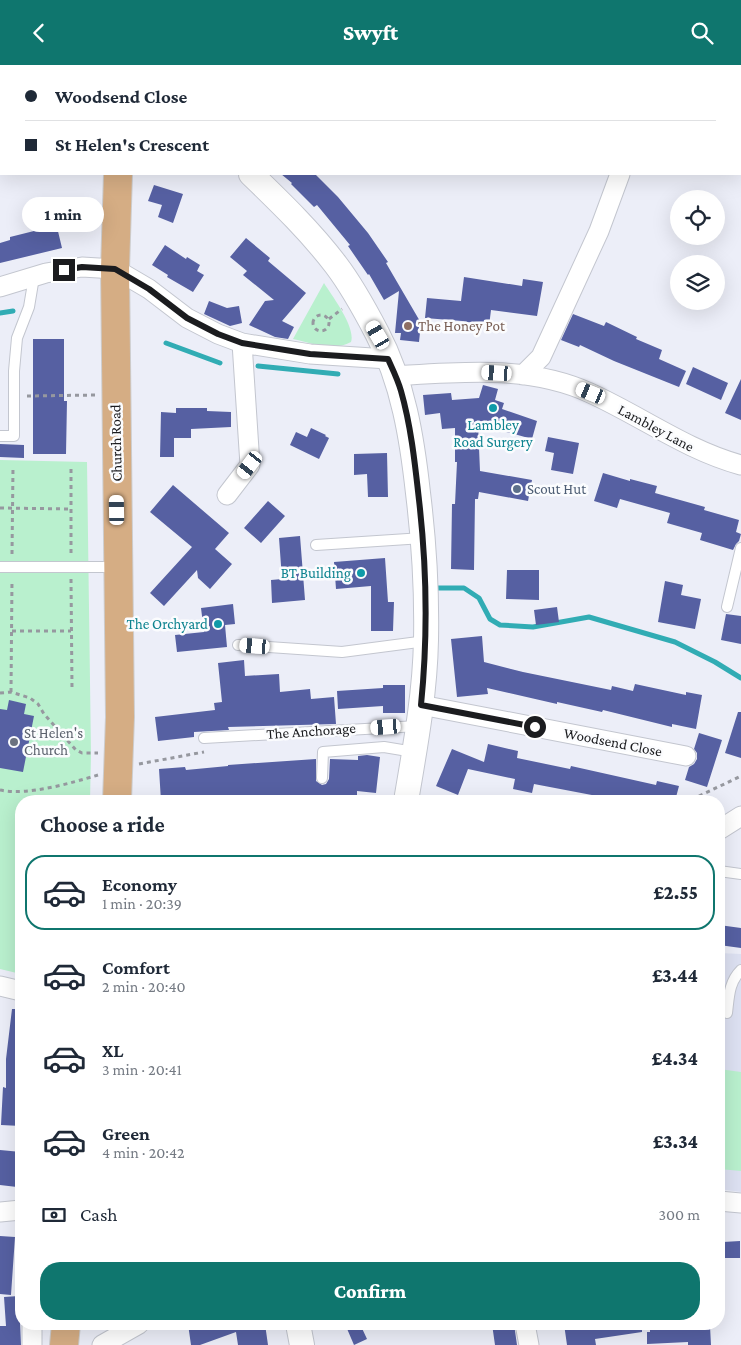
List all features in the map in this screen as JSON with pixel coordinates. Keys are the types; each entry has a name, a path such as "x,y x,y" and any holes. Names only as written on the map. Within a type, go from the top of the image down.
{"main road":[{"name":"Church Road","path":"117,795 119,761 115,269 118,175"},
{"path":"64,1345 65,1330"}],"street":[{"path":"252,175 306,230 337,266 378,335 395,375 415,462 423,538 426,591 426,641 420,715 407,795"},
{"path":"523,375 541,357 599,231 620,175"},
{"path":"0,287 46,273 82,267 115,269"},
{"name":"Lambley Lane","path":"115,269 149,289 187,318 218,334 242,343 310,354 395,375 470,371 550,379 591,393 691,447 741,465"},
{"path":"227,495 250,465 242,343"},
{"name":"Woodsend Close","path":"420,715 686,756"},
{"path":"725,826 741,816"},
{"path":"0,986 15,990"},
{"path":"725,1202 741,1203"},
{"path":"0,1212 15,1211"},
{"path":"32,1330 32,1345"},
{"path":"102,1345 129,1330"},
{"path":"299,1330 302,1345"},
{"path":"526,1330 529,1345"}],"lane":[{"path":"0,436 14,436 17,339 29,307 34,277"},
{"path":"316,545 423,538"},
{"path":"727,607 741,548"},
{"path":"0,567 118,567"},
{"path":"238,645 342,652 426,641"},
{"name":"The Anchorage","path":"204,738 420,715"},
{"path":"322,778 323,752 384,747 414,752"},
{"path":"725,872 741,874"},
{"path":"727,1013 731,984 741,970"}],"path":[{"path":"325,315 329,319 330,323 325,331 315,330 313,321 316,317 325,315"},
{"path":"14,396 115,395"},
{"path":"0,508 71,509"},
{"path":"12,631 71,631"},
{"path":"11,683 11,692"},
{"path":"0,693 11,692 30,698 38,704 70,743 82,753 119,761"},
{"path":"0,790 24,791 45,787 119,761"},
{"path":"701,795 741,776"}],"shaded area":[{"path":"725,953 741,954 741,1192 725,1190"}],"green space":[{"path":"324,283 350,328 351,342 344,345 330,347 293,339"},
{"path":"0,460 87,462 90,795 15,795 15,973 0,969"},
{"path":"725,1070 741,1072 741,1171 725,1170"}],"building":[{"path":"282,175 316,175 338,197 368,233 388,262 386,263 421,323 419,342 400,340 401,333 395,333 399,291 384,300 369,274 348,246 350,245 317,205 314,207"},
{"path":"154,185 183,194 173,223 158,217 162,205 148,201"},
{"path":"56,223 62,248 0,263 0,243 10,240 10,237 34,231 33,228"},
{"path":"246,238 270,258 268,261 306,293 282,321 294,327 288,339 275,337 249,325 265,301 274,300 243,275 247,271 230,257"},
{"path":"165,245 186,259 187,257 200,265 197,271 204,275 193,292 167,277 168,275 152,265"},
{"path":"464,277 522,286 523,279 543,282 537,316 491,310 489,326 462,321 425,318 427,298 461,301"},
{"path":"209,301 227,308 239,306 242,323 230,326 204,314"},
{"path":"573,314 604,326 606,322 637,337 636,339 662,350 659,359 686,371 679,387 580,345 579,347 561,340"},
{"path":"33,339 64,339 64,401 67,401 66,454 33,454"},
{"path":"693,367 728,383 721,400 686,384"},
{"path":"741,379 741,420 725,413"},
{"path":"483,385 498,389 495,400 504,403 502,409 537,421 532,439 478,424 480,471 532,480 528,501 479,492 478,499 475,499 474,570 451,569 452,504 455,504 457,462 455,462 455,428 442,429 440,413 425,415 423,395 451,393 452,400 479,398"},
{"path":"176,408 207,408 207,411 231,412 231,427 191,429 191,438 174,438 174,457 160,457 161,412 176,413"},
{"path":"311,428 329,438 319,459 290,445 296,432 307,437"},
{"path":"548,437 579,443 573,474 551,470 554,453 545,451"},
{"path":"0,444 24,445 24,458 0,457"},
{"path":"387,453 388,497 368,497 367,474 354,475 354,454"},
{"path":"603,473 657,486 655,493 705,507 704,510 739,520 736,532 741,534 739,541 733,550 700,540 702,533 667,523 670,513 620,499 617,508 594,501"},
{"path":"173,485 229,533 215,549 232,564 210,589 198,578 197,570 164,606 150,593 192,547 150,512"},
{"path":"268,501 285,516 261,543 244,528"},
{"path":"300,536 305,600 272,603 271,580 282,579 279,538"},
{"path":"385,558 388,602 394,602 393,631 371,631 371,586 336,589 334,562"},
{"path":"507,570 539,570 539,600 506,599"},
{"path":"665,581 683,585 681,595 701,599 695,629 658,622"},
{"path":"233,604 235,624 225,625 227,647 177,652 175,635 204,632 201,608"},
{"path":"557,607 559,622 536,625 534,610"},
{"path":"726,614 741,616 741,644 721,640"},
{"path":"482,636 484,662 611,690 612,686 633,691 635,684 686,695 686,692 702,695 696,729 672,724 672,727 603,710 602,712 557,702 557,704 487,688 488,694 457,697 451,639"},
{"path":"244,660 245,676 279,674 280,692 310,689 311,699 334,697 336,724 228,727 229,730 194,732 194,737 158,741 155,717 215,710 214,703 222,702 218,663"},
{"path":"383,685 405,685 405,713 383,713 383,706 338,709 337,691 383,688"},
{"name":"St Helen's Church","path":"9,700 26,704 24,714 34,716 23,772 0,768 0,709 7,710"},
{"path":"738,712 741,712 741,758 725,753"},
{"path":"699,733 722,740 707,787 685,780 689,767 697,759 697,753 694,749"},
{"path":"488,744 518,751 517,758 570,769 571,766 656,785 657,781 679,786 677,795 592,795 534,784 532,793 513,789 515,779 468,769 458,795 436,786 452,749 484,762"},
{"path":"358,756 380,757 376,793 357,791 357,795 161,795 159,769 185,767 186,770 316,759 316,781 322,785 326,784 329,779 330,759 358,760"},
{"path":"725,926 741,928 741,948 725,946"},
{"path":"12,1009 15,1009 15,1126 1,1125 3,1087 6,1088 6,1059"},
{"path":"0,1150 15,1151 15,1187 0,1185"},
{"path":"0,1236 15,1237 11,1295 0,1294"},
{"path":"740,1241 740,1258 725,1258 725,1242"},
{"path":"15,1296 15,1330 20,1330 21,1345 0,1345 0,1326 6,1326 4,1297"},
{"path":"189,1330 266,1330 268,1345 238,1345 236,1332 200,1345 191,1345"},
{"path":"348,1330 363,1330 367,1339 354,1345"},
{"path":"493,1330 515,1330 517,1345 495,1345"},
{"path":"565,1330 642,1330 642,1332 595,1339 596,1345 567,1345"},
{"path":"650,1330 710,1330 711,1345 688,1345 688,1342 647,1344 647,1332 650,1332"}],"waterway":[{"path":"0,313 13,311"},
{"path":"166,343 220,363"},
{"path":"258,366 338,374"},
{"path":"433,588 464,588 479,598 490,619 500,625 533,627 589,617 675,642 715,662 741,678"}],"place":[{"name":"The Honey Pot","path":"408,326"},
{"name":"Lambley Road Surgery","path":"493,408"},
{"name":"Scout Hut","path":"517,489"},
{"name":"BT Building","path":"361,573"},
{"name":"The Orchyard","path":"218,624"},
{"name":"St Helen's Church","path":"14,742"}],"route":[{"path":"64,270 82,267 115,269 149,289 187,318 218,334 242,343 310,354 388,359 401,391 409,429 415,462 423,538 426,580 426,641 421,705 535,727"}]}
